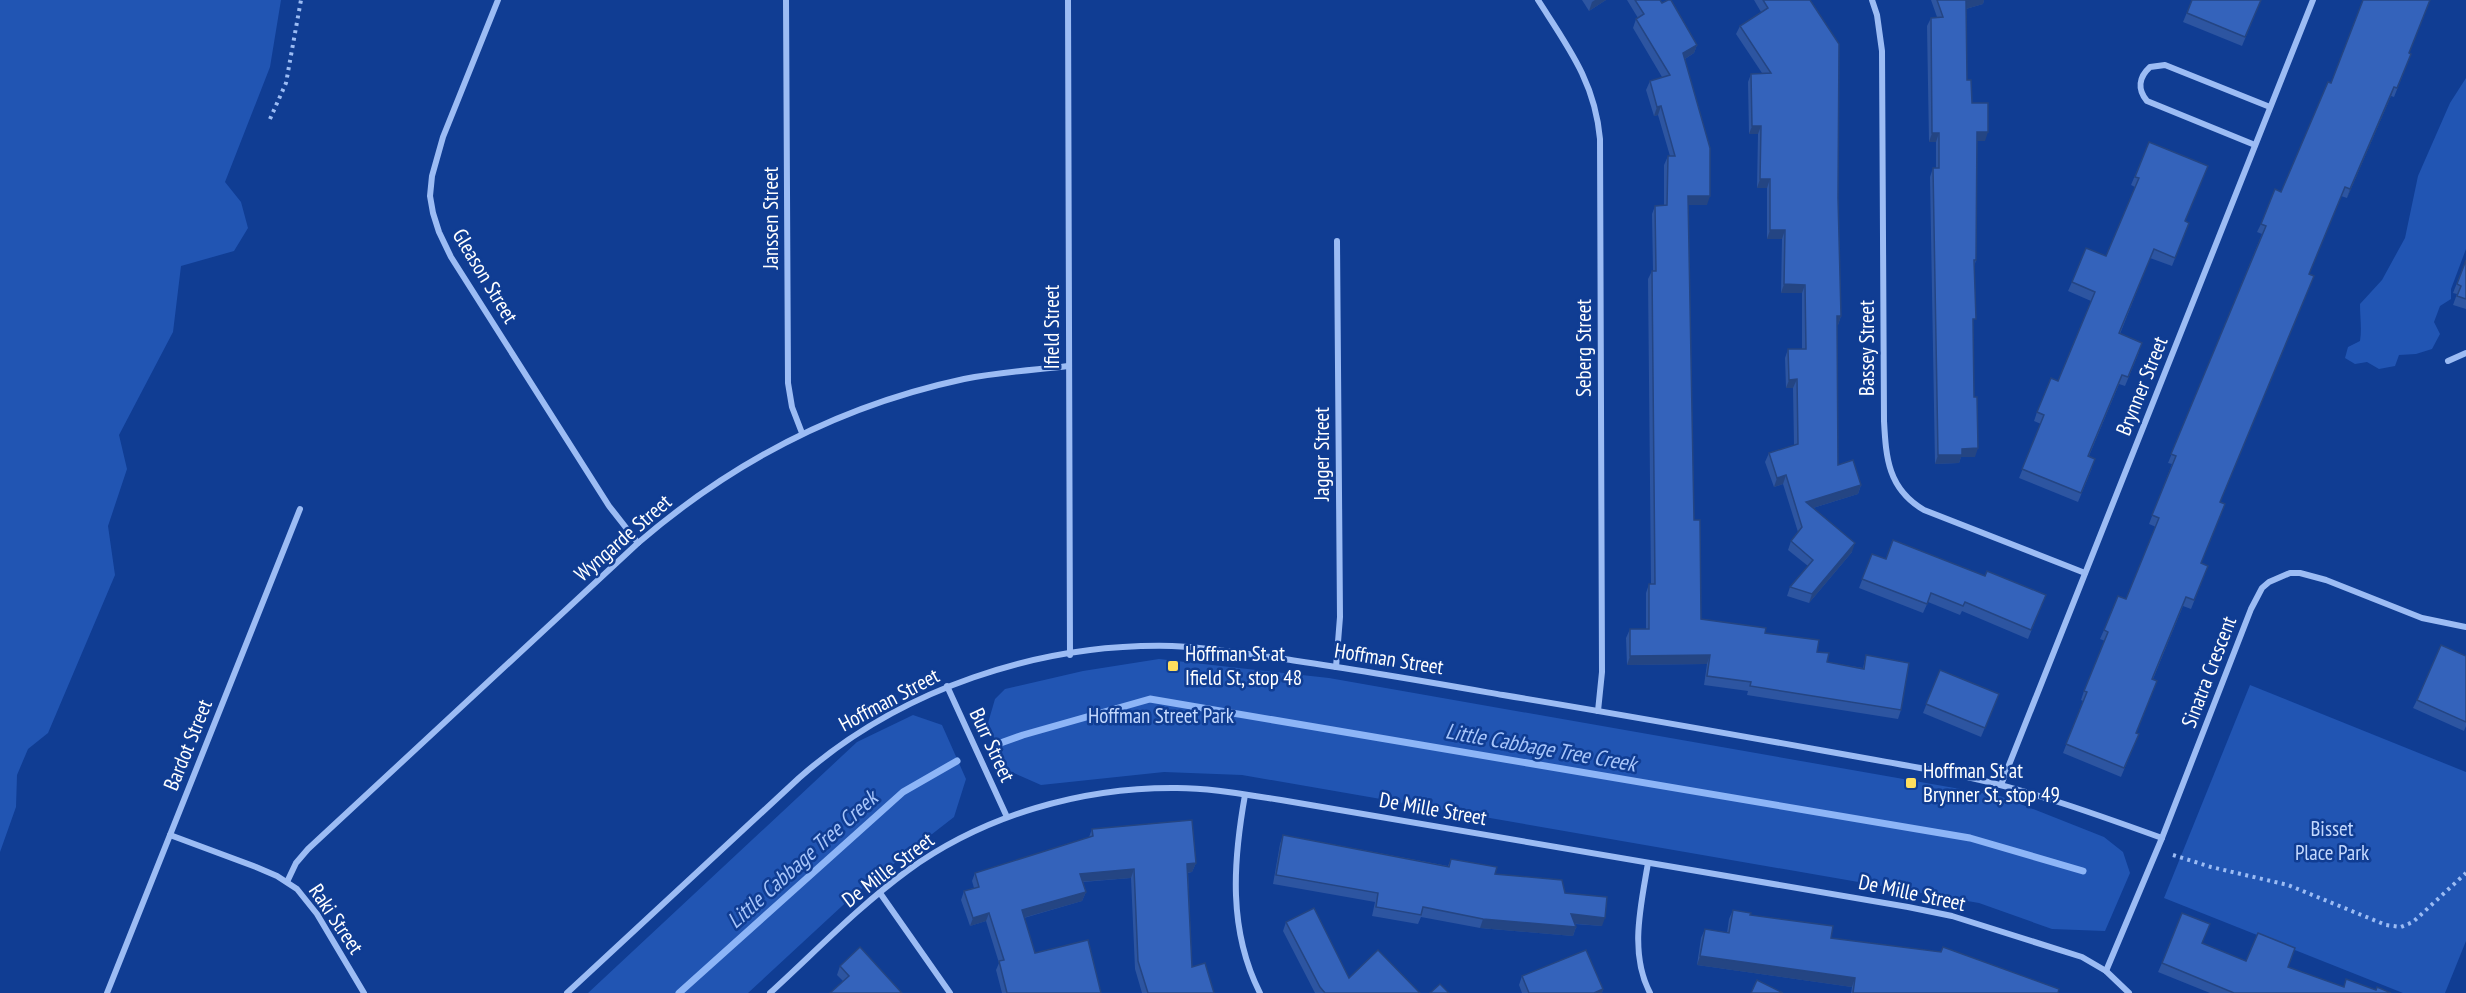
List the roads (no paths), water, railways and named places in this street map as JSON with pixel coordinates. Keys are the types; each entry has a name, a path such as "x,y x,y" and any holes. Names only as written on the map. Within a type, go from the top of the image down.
{"street":[{"name":"Gleason Street","path":"498,0 437,154 430,196 433,213 451,257 609,506 638,543"},
{"name":"Janssen Street","path":"786,0 788,383 792,407 802,433"},
{"name":"Ifield Street","path":"1068,0 1070,655"},
{"name":"Seberg Street","path":"1538,0 1579,63 1588,83 1598,118 1600,139 1602,672 1598,711"},
{"name":"Bassey Street","path":"1872,0 1879,24 1882,51 1884,421 1887,462 1905,495 1924,510 2085,573"},
{"name":"Brynner Street","path":"2001,785 2313,0"},
{"path":"2255,145 2147,101 2140,89 2142,77 2150,67 2165,65 2270,107"},
{"name":"Jagger Street","path":"1336,667 1340,617 1337,241"},
{"path":"2448,360 2466,353"},
{"name":"Wyngarde Street","path":"287,882 308,849 638,543 681,508 753,460 802,433 846,414 935,386 1007,372 1068,366"},
{"name":"Bardot Street","path":"106,993 300,509"},
{"name":"Sinatra Crescent","path":"2106,970 2162,838 2251,609 2262,588 2269,582 2290,573 2314,576 2422,618 2466,627"},
{"name":"Hoffman Street","path":"567,993 829,751 865,727 947,686 990,672 1070,655 1140,646 1175,646 1336,667 1943,772 2001,785 2162,838"},
{"name":"Burr Street","path":"947,686 1007,817"},
{"name":"De Mille Street","path":"770,993 880,893 938,851 1007,817 1050,804 1138,789 1179,788 1245,795 1952,916 2077,955 2106,970 2129,993"},
{"path":"1245,795 1235,881 1235,908 1244,956 1260,993"},
{"name":"Raki Street","path":"170,836 256,867 287,882 301,894 316,914 364,993"},
{"path":"1647,863 1638,935 1638,954 1650,993"},
{"path":"880,893 950,993"}],"waterway":[{"name":"Little Cabbage Tree Creek","path":"995,745 1150,699 1970,838 2083,871"},
{"name":"Little Cabbage Tree Creek","path":"679,993 903,792 957,761"}],"place":[{"name":"Hoffman St at Ifield St, stop 48","path":"1173,666"},
{"name":"Hoffman St at Brynner St, stop 49","path":"1911,783"}],"park label":[{"name":"Hoffman Street Park","path":"1161,716"},
{"name":"Bisset Place Park","path":"2332,841"}]}
